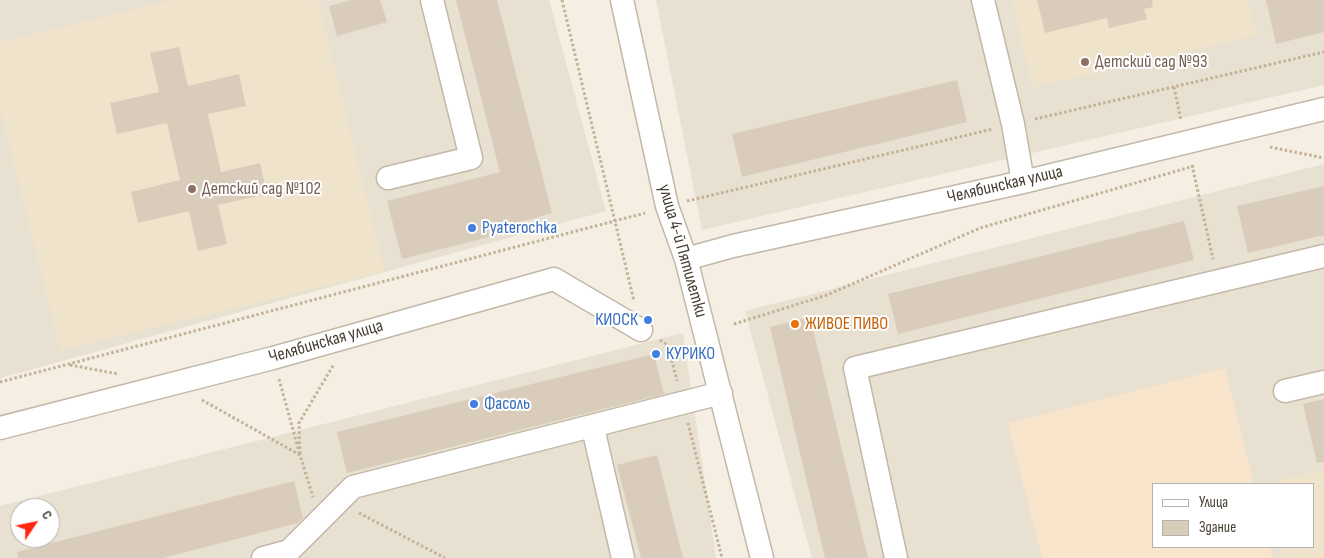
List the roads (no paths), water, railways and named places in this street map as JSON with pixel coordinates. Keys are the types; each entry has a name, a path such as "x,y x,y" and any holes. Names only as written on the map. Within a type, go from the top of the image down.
{"street":[{"path":"388,178 471,158 432,0"},
{"name":"улица 4-й Пятилетки","path":"622,0 667,206 686,259 762,558"},
{"path":"983,0 1013,124 1023,182"},
{"name":"Челябинская улица","path":"686,259 743,244 1023,182 1324,109"},
{"path":"896,558 855,368 1324,256"},
{"name":"Челябинская улица","path":"0,428 273,358 554,279 642,330"},
{"path":"1285,391 1324,382"},
{"path":"263,558 289,551 353,487 593,428 721,393"},
{"path":"593,428 623,558"}],"place":[{"name":"Детский сад №93","path":"1085,62"},
{"name":"Детский сад №102","path":"192,189"},
{"name":"Pyaterochka","path":"472,228"},
{"name":"КИОСК","path":"648,320"},
{"name":"ЖИВОЕ ПИВО","path":"795,324"},
{"name":"КУРИКО","path":"656,354"},
{"name":"Фасоль","path":"474,404"}]}
